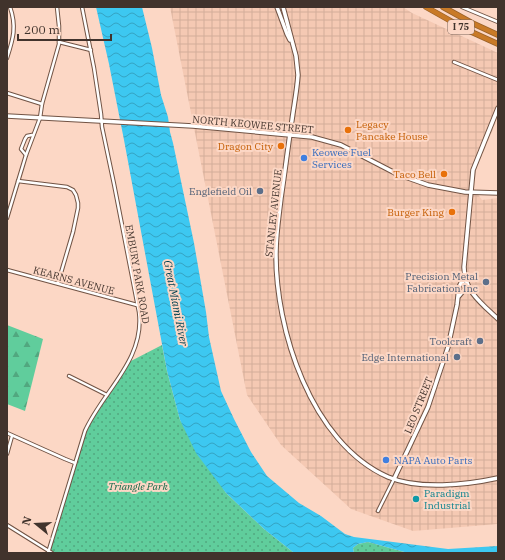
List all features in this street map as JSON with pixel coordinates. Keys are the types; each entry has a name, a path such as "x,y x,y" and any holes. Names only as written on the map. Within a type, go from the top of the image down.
{"highway":[{"name":"I 75","path":"426,7 465,29 498,44"},
{"name":"I 75","path":"443,7 498,35"}],"street":[{"path":"7,58 14,30 14,20 10,7"},
{"path":"7,218 32,135 40,118 42,104 59,42 59,26 56,7"},
{"name":"EMBURY PARK ROAD","path":"48,552 88,424 129,362 136,347 140,327 102,127 82,7"},
{"name":"STANLEY AVENUE","path":"277,7 292,43"},
{"name":"STANLEY AVENUE","path":"284,7 297,62 298,75 278,221 276,252 278,295 288,339 306,388 330,428 347,447 360,459 388,477 423,484 450,485 473,483 498,478"},
{"path":"462,7 498,22"},
{"path":"59,42 90,50"},
{"path":"454,62 498,80"},
{"path":"7,93 42,104"},
{"name":"LEO STREET","path":"468,288 465,280 464,261 474,166 498,108"},
{"name":"NORTH KEOWEE STREET","path":"7,116 140,123 312,136 337,144 397,174 417,182 440,188 471,192 498,193"},
{"path":"26,155 21,149 27,136 32,135"},
{"path":"18,181 67,187 73,190 78,199 78,208 73,232 58,283"},
{"name":"KEARNS AVENUE","path":"7,270 137,305"},
{"name":"LEO STREET","path":"378,511 428,407 448,347 460,287 465,280"},
{"path":"458,299 462,292 468,288 498,319"},
{"path":"69,376 107,395"},
{"path":"7,433 75,462"},
{"path":"7,454 12,436"},
{"path":"7,525 48,552 52,553"}],"shaded area":[{"path":"170,7 403,7 412,13 498,53 498,117 476,170 474,189 482,200 498,198 498,524 413,531 351,509 281,445 247,395"}],"green space":[{"path":"7,325 43,339 25,411 7,404"},
{"name":"Triangle Park","path":"162,345 167,371 180,420 226,493 264,529 294,553 52,553 49,551 88,424 129,362"},
{"path":"368,542 408,553 354,553 353,548 358,544"}],"water":[{"name":"Great Miami River","path":"96,7 142,7 161,95 168,117 194,243 209,337 221,391 251,452 267,476 299,503 321,516 345,534 354,537 448,549 498,546 498,553 408,553 368,542 358,544 353,548 354,553 294,553 264,529 226,493 196,453 180,420 167,371 124,140"}],"place":[{"name":"Legacy Pancake House","path":"348,130"},
{"name":"Dragon City","path":"281,146"},
{"name":"Keowee Fuel Services","path":"304,158"},
{"name":"Taco Bell","path":"444,174"},
{"name":"Englefield Oil","path":"260,191"},
{"name":"Burger King","path":"452,212"},
{"name":"Precision Metal Fabrication Inc","path":"486,282"},
{"name":"Toolcraft","path":"480,341"},
{"name":"Edge International","path":"457,357"},
{"name":"NAPA Auto Parts","path":"386,460"},
{"name":"Paradigm Industrial","path":"416,499"}]}
